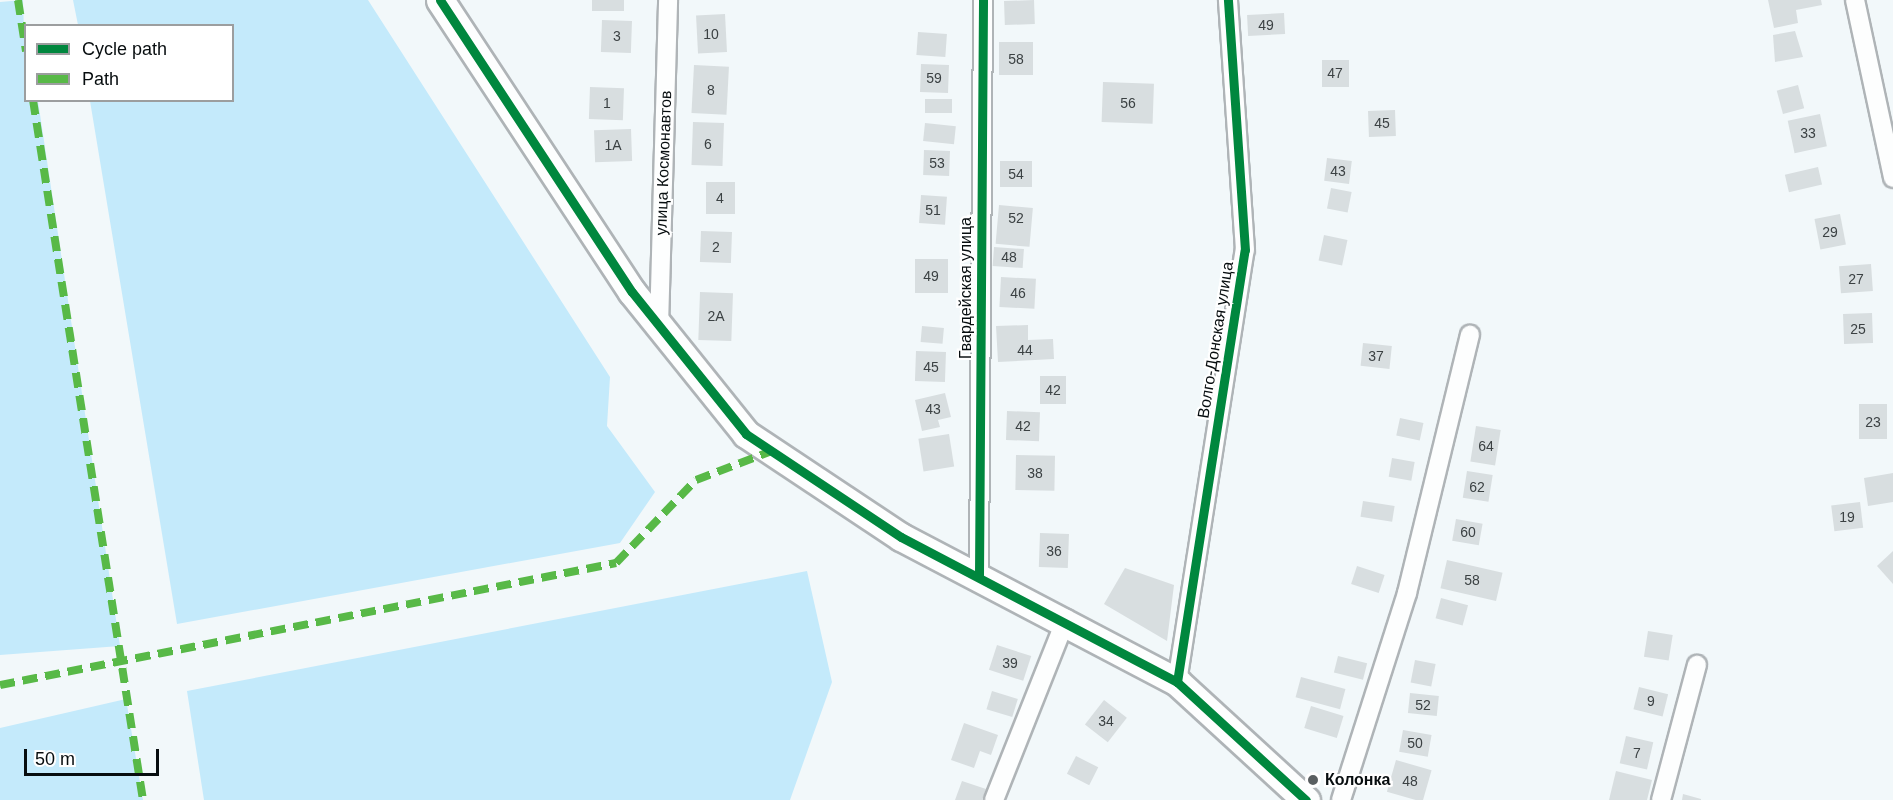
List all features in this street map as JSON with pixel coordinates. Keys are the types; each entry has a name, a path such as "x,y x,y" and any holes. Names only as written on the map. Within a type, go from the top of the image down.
{"street":[{"path":"440,0 659,326 746,434 901,537 1065,619 1177,682 1306,800"},
{"name":"улица Космонавтов","path":"659,326 668,0"},
{"name":"Гвардейская улица","path":"980,575 983,0"},
{"name":"Волго-Донская улица","path":"1177,682 1245,249 1228,0"},
{"path":"1854,0 1893,178"},
{"path":"1341,800 1407,593 1470,335"},
{"path":"994,800 1065,619"},
{"path":"1661,800 1697,665"}],"shaded area":[{"path":"23,0 24,102 38,102 120,646 0,655 0,2"},
{"path":"73,0 368,0 610,377 607,426 655,492 620,543 177,624 90,102 234,102 234,24 78,24"},
{"path":"807,571 832,682 790,800 204,800 187,691"},
{"path":"126,699 143,800 0,800 0,728"}],"building":[{"path":"592,0 624,0 624,11 592,11"},
{"path":"1034,0 1035,24 1005,25 1004,1"},
{"path":"1768,0 1821,0 1822,5 1796,10 1798,23 1774,28"},
{"path":"1284,13 1285,34 1248,36 1247,15"},
{"path":"725,14 727,52 698,53 696,16"},
{"path":"602,20 632,21 631,53 601,52"},
{"path":"1795,31 1803,57 1775,62 1773,35"},
{"path":"918,32 947,34 945,57 916,55"},
{"path":"999,42 1033,42 1033,75 999,75"},
{"path":"1322,60 1349,60 1349,87 1322,87"},
{"path":"921,64 949,65 948,93 920,92"},
{"path":"694,65 729,67 726,115 691,113"},
{"path":"1103,82 1154,84 1153,124 1102,122"},
{"path":"1798,85 1804,108 1783,114 1777,91"},
{"path":"590,87 624,88 623,120 589,119"},
{"path":"925,99 952,99 952,113 925,113"},
{"path":"1395,110 1396,136 1369,137 1368,111"},
{"path":"1820,114 1827,146 1795,153 1788,121"},
{"path":"693,122 724,123 722,166 691,165"},
{"path":"925,123 956,126 954,144 923,141"},
{"path":"631,129 632,161 595,162 594,130"},
{"path":"924,150 950,151 949,176 923,175"},
{"path":"1327,158 1352,161 1349,184 1324,181"},
{"path":"1000,161 1032,161 1032,187 1000,187"},
{"path":"1818,167 1822,185 1789,192 1785,175"},
{"path":"706,182 735,182 735,214 706,214"},
{"path":"1331,188 1352,192 1348,213 1327,209"},
{"path":"921,195 947,197 945,225 919,223"},
{"path":"999,205 1033,208 1029,247 996,244"},
{"path":"1840,214 1846,244 1820,249 1814,219"},
{"path":"701,231 732,232 731,263 700,262"},
{"path":"1324,235 1347,240 1342,265 1319,260"},
{"path":"994,247 1024,249 1023,268 993,266"},
{"path":"915,259 948,259 948,293 915,293"},
{"path":"1871,264 1873,291 1841,293 1839,266"},
{"path":"1001,277 1036,279 1034,309 999,307"},
{"path":"700,292 733,293 731,341 698,340"},
{"path":"1872,313 1873,343 1844,344 1843,314"},
{"path":"1028,325 1028,340 1053,339 1054,359 998,362 996,326"},
{"path":"922,326 944,328 943,344 921,342"},
{"path":"1363,343 1392,346 1389,369 1361,366"},
{"path":"916,351 946,352 945,382 915,381"},
{"path":"1040,376 1066,376 1066,404 1040,404"},
{"path":"945,393 951,417 938,420 940,427 922,431 915,400"},
{"path":"1859,404 1887,404 1887,439 1859,439"},
{"path":"1007,411 1040,412 1039,441 1006,440"},
{"path":"1400,418 1423,423 1420,441 1396,436"},
{"path":"1476,426 1501,430 1495,465 1470,462"},
{"path":"949,434 954,467 924,471 918,439"},
{"path":"1016,455 1055,456 1054,491 1015,490"},
{"path":"1392,458 1415,462 1411,481 1389,477"},
{"path":"1467,471 1493,475 1488,502 1463,498"},
{"path":"1893,473 1893,502 1868,506 1864,478"},
{"path":"1363,501 1395,506 1392,522 1360,517"},
{"path":"1860,502 1863,528 1834,531 1831,506"},
{"path":"1456,519 1483,524 1479,545 1452,541"},
{"path":"1040,533 1069,534 1068,568 1039,567"},
{"path":"1893,551 1893,584 1877,566"},
{"path":"1447,560 1503,573 1496,601 1440,588"},
{"path":"1357,566 1385,575 1379,593 1351,584"},
{"path":"1125,568 1174,585 1167,641 1104,604"},
{"path":"1441,598 1468,605 1463,626 1436,618"},
{"path":"1648,631 1673,635 1669,661 1644,657"},
{"path":"997,645 1031,656 1023,681 989,670"},
{"path":"1338,656 1367,663 1363,680 1334,672"},
{"path":"1415,660 1436,664 1431,687 1411,683"},
{"path":"1301,677 1345,689 1340,709 1296,697"},
{"path":"1639,687 1668,694 1663,717 1633,709"},
{"path":"992,691 1018,699 1012,717 986,709"},
{"path":"1410,693 1439,696 1437,716 1408,713"},
{"path":"1104,700 1127,718 1108,742 1085,724"},
{"path":"1311,706 1344,716 1337,738 1304,728"},
{"path":"964,723 998,735 991,755 980,751 974,768 951,760"},
{"path":"1403,730 1432,735 1428,757 1399,752"},
{"path":"1626,736 1653,742 1647,770 1620,763"},
{"path":"1076,756 1098,767 1089,785 1067,774"},
{"path":"1396,760 1432,770 1423,800 1387,792"},
{"path":"1616,771 1652,780 1647,800 1609,800"},
{"path":"962,781 986,789 982,800 955,800"},
{"path":"1683,794 1701,799 1701,800 1682,800"}],"marked path":[{"path":"18,0 24,38"},
{"path":"33,102 143,800"},
{"path":"0,685 616,563 696,480 772,451"}],"cycle path":[{"path":"440,0 632,292 746,434 901,537 1177,682 1306,800"},
{"path":"979,575 983,0"},
{"path":"1177,682 1245,250 1228,0"}],"place":[{"name":"Колонка","path":"1313,780"}]}
